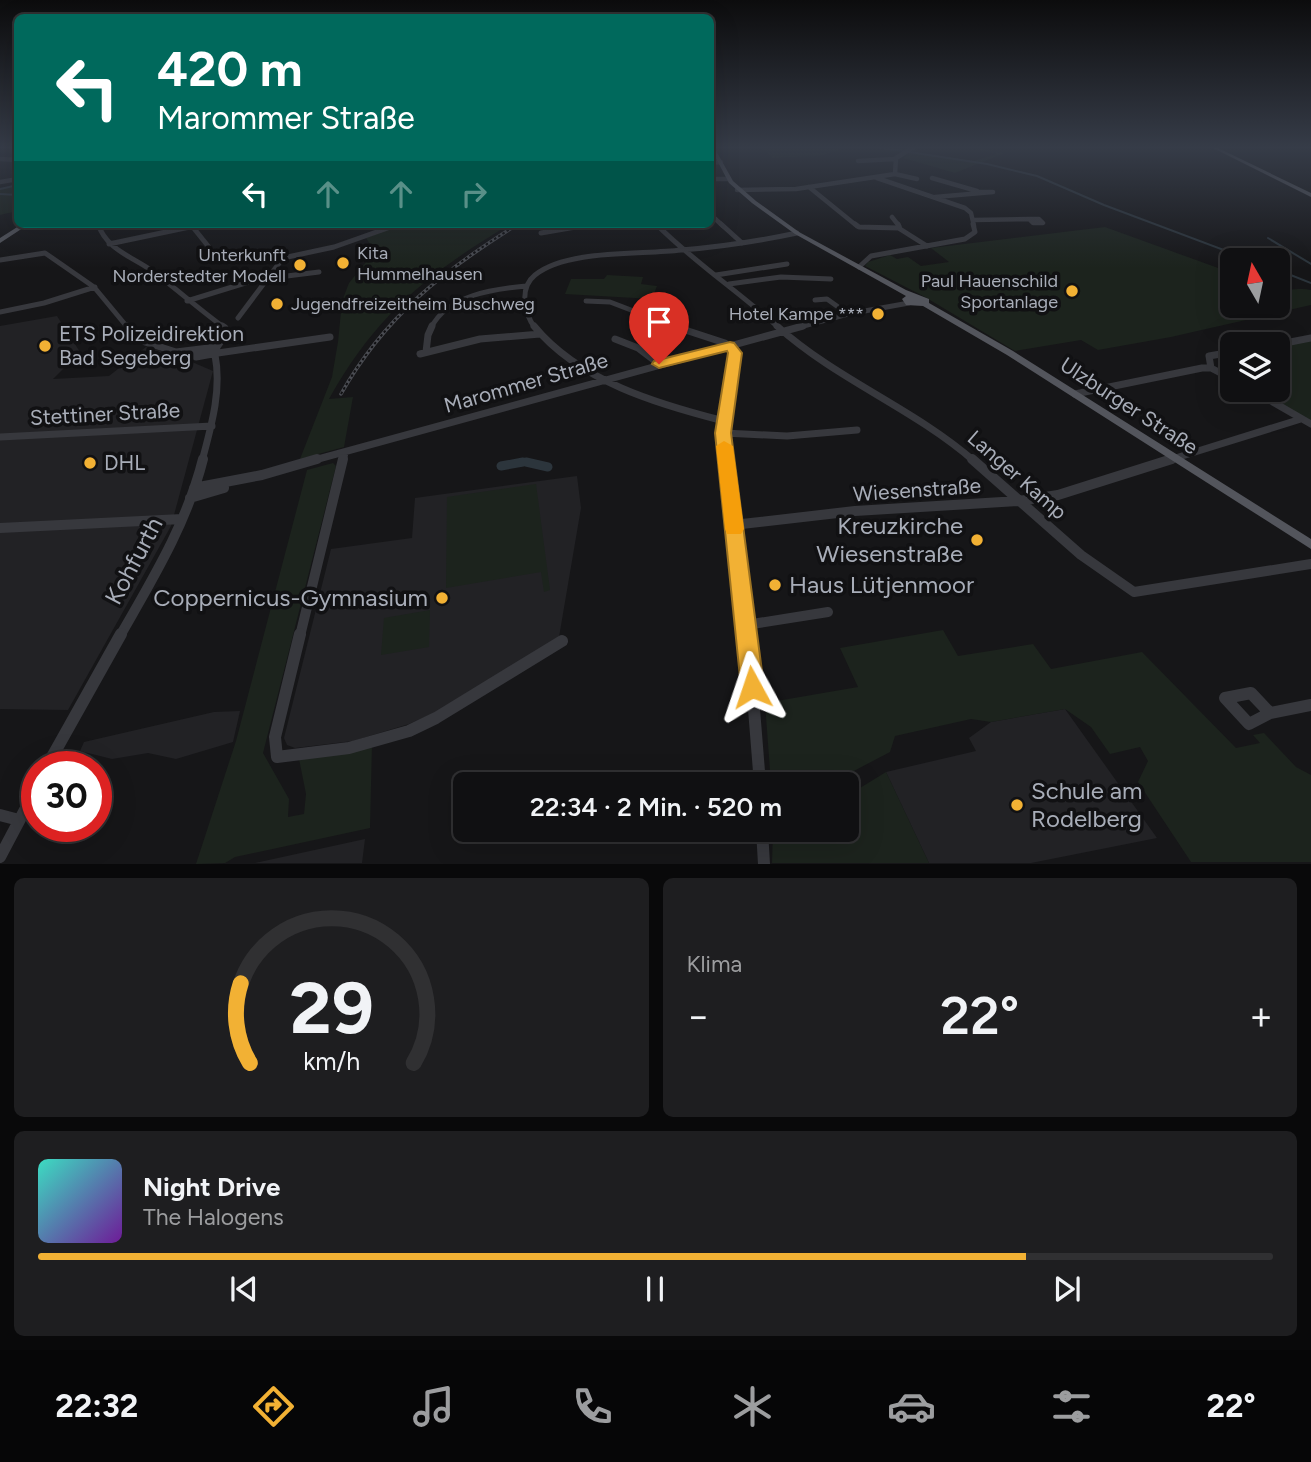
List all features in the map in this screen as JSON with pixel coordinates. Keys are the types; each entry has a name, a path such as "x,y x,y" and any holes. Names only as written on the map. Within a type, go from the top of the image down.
{"main road":[{"name":"Ulzburger Straße","path":"737,187 797,233 859,267 910,300 925,304 1000,347 1311,545"},
{"path":"0,241 20,228"}],"street":[{"path":"739,190 802,187"},
{"path":"809,187 860,228 900,228 927,246"},
{"path":"859,267 871,256 970,237 975,231 971,212 965,208 905,187"},
{"path":"935,197 981,192 965,187"},
{"path":"892,217 897,219 900,228"},
{"path":"714,218 742,243"},
{"path":"973,220 1029,219"},
{"path":"100,228 109,244 154,272 220,326 214,354"},
{"path":"109,244 183,228"},
{"path":"194,228 212,251"},
{"path":"238,318 284,258 343,244 387,228"},
{"path":"541,233 570,228"},
{"name":"Langer Kamp","path":"660,228 682,250 729,284 836,372 917,418 963,452 1081,555 1134,592 1311,564"},
{"path":"724,421 698,415 600,380 540,334 524,304 526,286 540,271 572,261 742,243 797,233"},
{"path":"0,260 45,253 95,287 137,338 169,350 196,353 196,357 331,337"},
{"path":"716,275 787,264"},
{"path":"187,301 240,284 319,272"},
{"path":"729,284 781,277 831,279"},
{"path":"526,286 482,293 443,312 427,331 423,353 480,339 540,334"},
{"path":"0,312 44,303 95,287"},
{"path":"815,300 824,298 848,314"},
{"name":"Marommer Straße","path":"192,493 659,364 910,300"},
{"path":"586,301 610,302 730,346 735,353 723,433 746,625 759,772"},
{"path":"1290,342 1311,338"},
{"path":"615,339 638,348 659,364"},
{"name":"Kohfurth","path":"55,751 165,557 182,519 212,426 219,374 214,354"},
{"path":"1211,368 1209,356 1220,354"},
{"path":"1075,394 1211,368 1220,373"},
{"path":"1272,402 1311,424"},
{"name":"Wiesenstraße","path":"733,525 855,511 1019,501 1058,495 1301,419"},
{"name":"Stettiner Straße","path":"0,437 212,426"},
{"path":"723,433 787,436 857,430"},
{"path":"340,454 275,737 277,757 349,748 409,731 436,718 562,641"},
{"path":"0,528 182,519"},
{"path":"746,625 828,612"},
{"path":"1270,713 1311,705"},
{"path":"0,815 19,820"},
{"path":"0,857 21,816"},
{"path":"763,842 764,863"}],"shaded area":[{"path":"14,187 14,212 0,215 0,189"},
{"name":"Paul Hauenschild Sportanlage","path":"1105,227 1220,269 1220,318 1254,318 1098,350 1081,340 1015,351 925,297 865,266 868,262 890,255 897,259 908,257 921,266 949,262 931,248"},
{"path":"391,228 504,228 429,279 386,319 366,342 329,399 353,397 344,447 300,459 332,377 342,301 349,283 375,251 366,238"},
{"path":"607,275 643,277 641,284 657,286 652,299 565,294 571,279 604,279"},
{"name":"Paul Hauenschild Sportanlage","path":"1290,290 1311,290 1311,305 1290,310"},
{"path":"57,316 80,352 53,379 109,376 146,347 178,356 213,371 171,526 68,710 0,709 0,326"},
{"path":"1311,340 1311,422 1276,402 1290,402 1290,344"},
{"path":"333,463 336,466 263,753 289,799 288,817 304,814 306,794 299,759 372,744 370,828 235,857 225,863 196,864 236,741 307,470"},
{"name":"Coppernicus-Gymnasium","path":"577,476 581,508 559,637 434,713 409,724 353,741 295,748 287,745 284,738 331,549 412,538 415,498"},
{"path":"536,484 550,590 544,592 541,572 446,588 447,497"},
{"path":"430,610 429,647 381,655 384,618"},
{"path":"943,630 958,656 1033,644 1051,669 1142,652 1236,748 1260,743 1253,735 1264,733 1296,767 1311,775 1311,862 1191,862 1138,782 1148,761 1140,747 1110,754 1091,727 1065,709 991,722 971,719 895,736 890,752 852,772 770,772 765,703 858,687 840,648"},
{"name":"Schule am Rodelberg","path":"1065,709 1157,838 1031,863 929,863 886,772 976,751 969,738 991,722"},
{"path":"240,711 233,742 176,759 148,753 112,759 112,751 80,751 84,742 214,712"},
{"path":"886,772 929,863 772,863 773,842 859,842 859,789"},
{"path":"365,839 362,863 255,863"}],"waterway":[{"path":"0,189 8,187"},
{"path":"1063,187 1220,249"},
{"path":"0,194 14,195"},
{"path":"1268,238 1311,264"},
{"path":"1290,275 1311,283"},
{"path":"501,466 523,462"},
{"path":"526,462 548,467"}],"railway":[{"path":"341,394 377,341 418,297 465,259 512,228"}],"slow traffic":[{"path":"724,446 734,529"}],"place":[{"name":"Kita Hummelhausen","path":"343,263"},
{"name":"Unterkunft Norderstedter Modell","path":"300,265"},
{"name":"Paul Hauenschild Sportanlage","path":"1072,291"},
{"name":"Jugendfreizeitheim Buschweg","path":"277,304"},
{"name":"Hotel Kampe ***","path":"878,314"},
{"name":"ETS Polizeidirektion Bad Segeberg","path":"45,346"},
{"name":"DHL","path":"90,463"},
{"name":"Kreuzkirche Wiesenstraße","path":"977,540"},
{"name":"Haus Lütjenmoor","path":"775,585"},
{"name":"Coppernicus-Gymnasium","path":"442,598"},
{"name":"Schule am Rodelberg","path":"1017,805"}],"route":[{"path":"659,364 730,346 735,353 723,433 752,687"}]}
